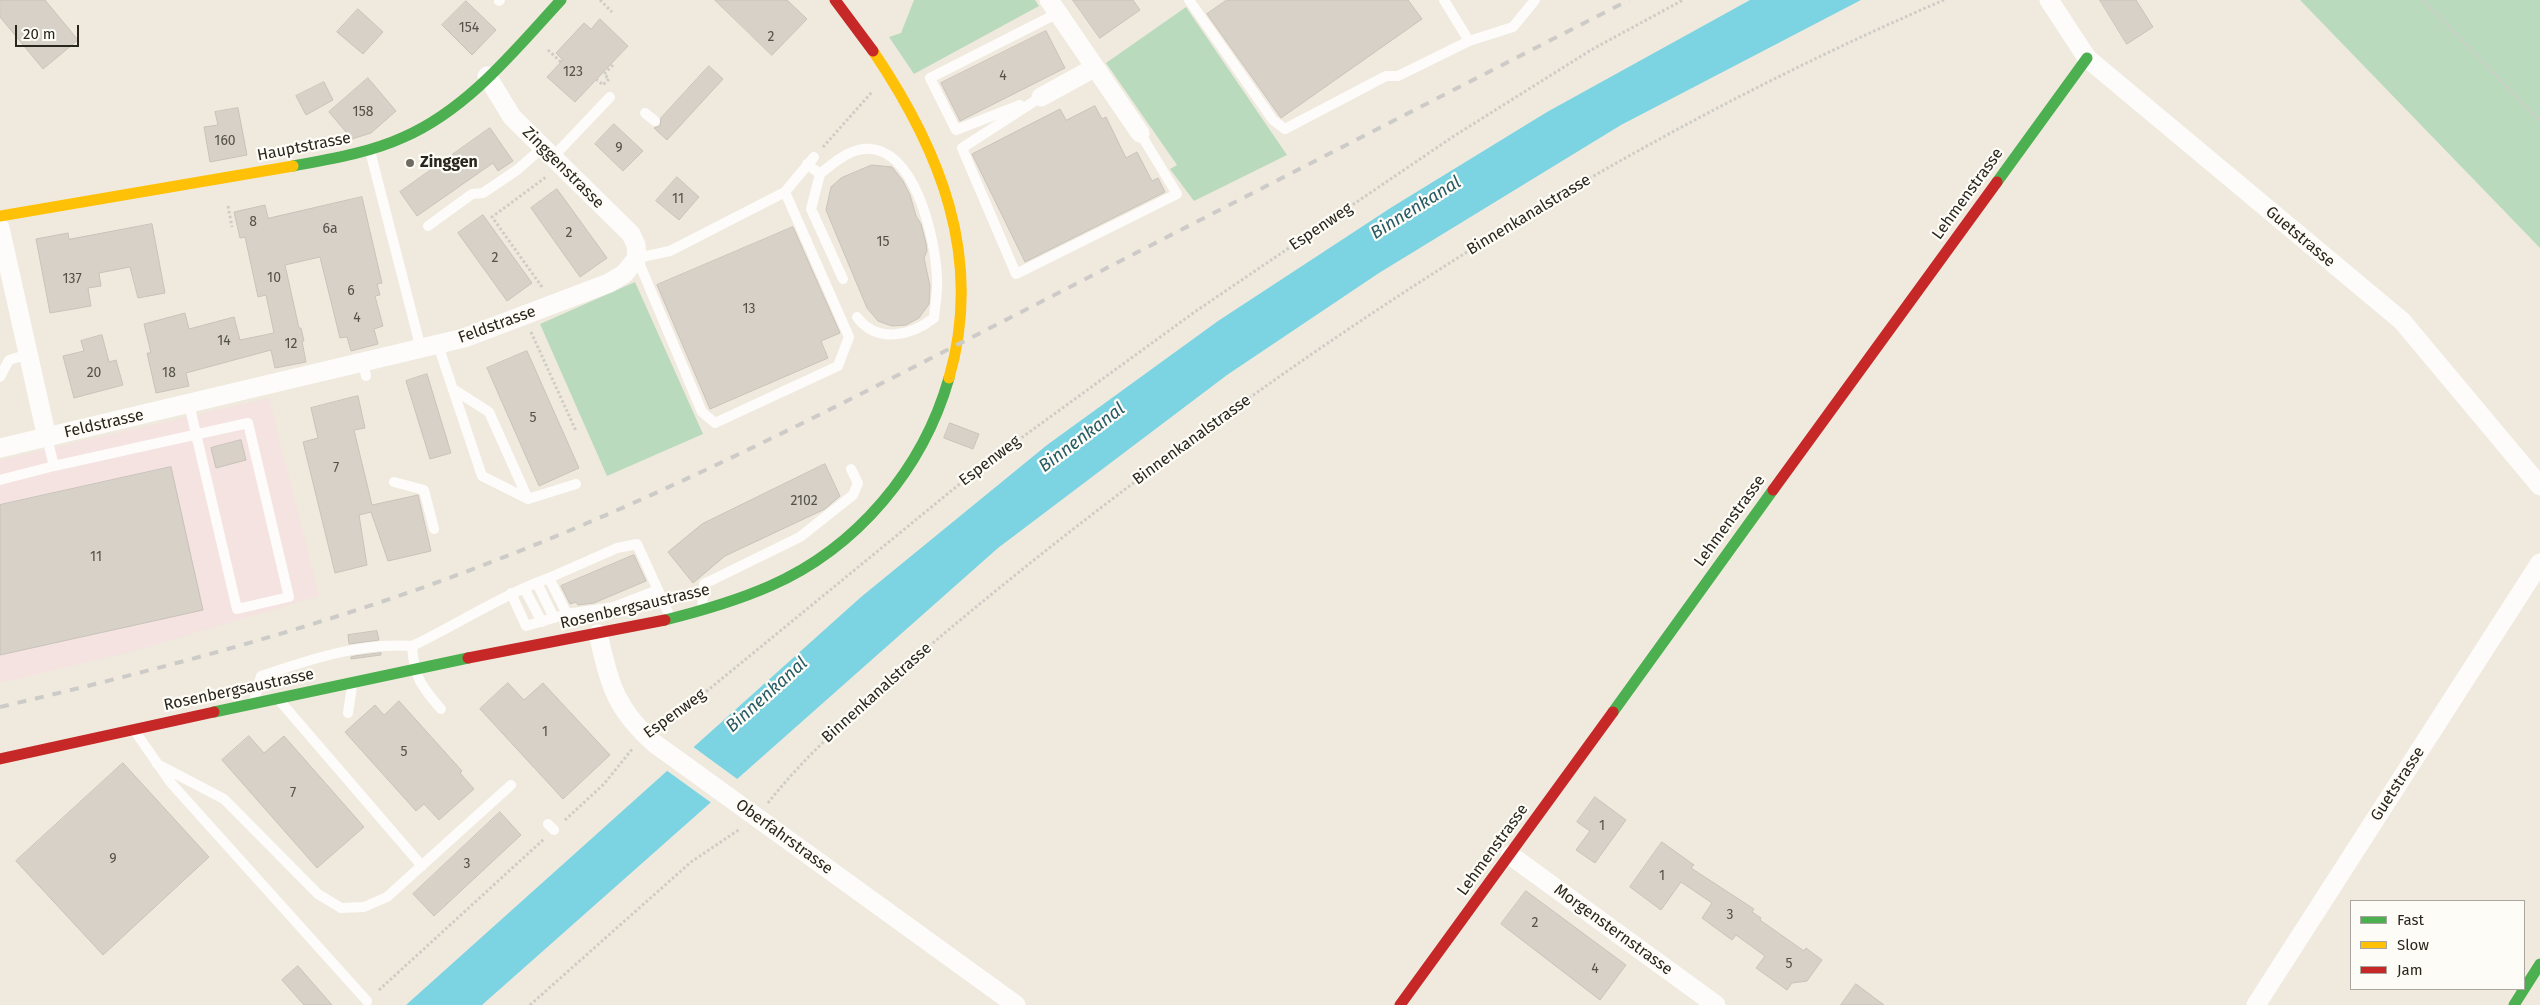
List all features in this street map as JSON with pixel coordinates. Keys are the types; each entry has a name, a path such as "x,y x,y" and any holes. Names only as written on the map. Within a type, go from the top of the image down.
{"main road":[{"name":"Hauptstrasse","path":"0,216 335,159 370,150 412,133 430,123 487,76 561,0"},
{"name":"Rosenbergsaustrasse","path":"0,759 352,682 598,634 702,610 762,589 802,570 838,545 884,503 911,468 942,406 956,356 962,304 960,251 954,213 942,176 919,127 891,76 840,2"},
{"name":"Lehmenstrasse","path":"1400,1005 2087,58"},
{"path":"2525,988 2540,964"},
{"path":"2514,1005 2524,990"}],"street":[{"name":"Guetstrasse","path":"2049,0 2087,58 2402,321 2540,486"},
{"path":"1054,6 1094,68 1140,133"},
{"path":"1040,97 1094,68"},
{"name":"Zinggenstrasse","path":"487,76 512,117 632,234 638,258"},
{"name":"Feldstrasse","path":"0,228 47,438"},
{"name":"Feldstrasse","path":"0,448 189,404 365,370 429,347 464,338 609,282 624,274 638,258"},
{"name":"Guetstrasse","path":"2256,1005 2540,564"},
{"name":"Oberfahrstrasse","path":"598,634 606,675 624,711 649,738 1016,1005"},
{"name":"Morgensternstrasse","path":"1510,855 1716,1005"}],"lane":[{"path":"1189,0 1273,120 1285,129 1386,76 1398,76 1469,41 1512,28 1535,0"},
{"path":"1444,0 1469,41"},
{"path":"1040,97 956,130 930,78 1054,6"},
{"path":"428,226 472,194 483,193 516,170 552,158 610,97"},
{"path":"1040,97 962,148 1016,274 1177,194 1140,133"},
{"path":"645,113 655,121"},
{"path":"843,279 811,209 820,174 836,161 862,149 891,155 902,166 932,236 938,280 934,318 906,334 865,328 857,317"},
{"path":"370,150 429,347 453,389 482,476 528,499 576,484"},
{"path":"785,192 849,337 838,366 716,422 702,412 638,258 670,251 785,192 810,160 820,174"},
{"path":"0,377 10,360 28,354"},
{"path":"453,389 489,412 528,499"},
{"path":"0,480 54,466 196,435 248,423 289,597 237,609 196,435 189,404"},
{"path":"47,438 54,466"},
{"path":"702,610 704,584 800,537 854,495 858,483 851,469"},
{"path":"394,482 424,490 434,529"},
{"path":"254,703 260,676 306,660 386,644 412,646 511,593 617,548 637,544 670,618"},
{"path":"549,578 567,614"},
{"path":"537,583 554,618"},
{"path":"524,588 542,622"},
{"path":"511,593 526,626 567,614 614,607 658,590"},
{"path":"412,646 414,669 422,687 441,709"},
{"path":"348,713 352,682"},
{"path":"277,698 422,866"},
{"path":"134,729 171,783 367,1001"},
{"path":"157,764 224,799 318,894 341,908 364,907 387,898 511,785"}],"path":[{"path":"600,0 612,12"},
{"name":"Espenweg","path":"367,1001 551,827 604,784 649,738 973,472 1196,311 1454,136 1591,50 1683,0"},
{"name":"Binnenkanalstrasse","path":"530,1005 785,781 817,746 898,672 983,601 1110,500 1250,397 1439,270 1543,205 1741,97 1834,50 1944,0"},
{"path":"2423,0 2540,121"},
{"path":"542,44 561,62"},
{"path":"596,79 603,85 609,79 604,74 614,64"},
{"path":"810,160 872,91"},
{"path":"552,158 492,217 554,304"},
{"path":"228,206 232,227"},
{"path":"523,316 576,431"}],"shaded area":[{"path":"269,398 319,596 138,650 0,683 0,460"}],"green space":[{"path":"914,0 1035,0 1039,6 914,74 889,37 901,33"},
{"path":"2300,0 2540,0 2540,248"},
{"path":"1186,7 1287,155 1194,201 1170,169 1177,165 1106,63"},
{"path":"635,282 703,434 607,476 540,324"}],"water":[{"name":"Binnenkanal","path":"1750,0 1861,0 1621,125 1379,273 1227,375 998,548 482,1005 406,1005 861,597 1047,445 1218,321 1392,207 1547,112"}],"pier":[{"path":"692,746 740,781 713,804 666,770"}],"building":[{"path":"0,0 45,0 78,40 43,69 0,17"},
{"path":"715,0 787,0 807,19 772,55"},
{"path":"1073,0 1133,0 1140,10 1100,38"},
{"path":"1227,0 1408,0 1422,19 1281,118 1207,14"},
{"path":"2100,0 2136,0 2153,27 2127,44"},
{"path":"466,1 496,30 472,55 442,25"},
{"path":"358,9 383,32 363,54 337,32"},
{"path":"600,19 628,46 575,102 547,77 563,60 556,53 584,23 591,29"},
{"path":"1046,31 1065,68 960,121 941,83"},
{"path":"709,66 723,79 667,140 654,128 660,126 661,118"},
{"path":"368,78 396,111 371,133 352,139 329,112"},
{"path":"324,82 333,100 306,115 296,96"},
{"path":"1095,106 1102,119 1106,117 1126,158 1137,152 1152,181 1158,178 1165,192 1025,262 972,154 1060,109 1066,120"},
{"path":"238,108 247,155 210,162 204,127 218,125 215,112"},
{"path":"614,124 643,151 623,171 595,144"},
{"path":"490,128 513,161 498,171 493,163 417,216 400,192"},
{"path":"872,165 892,167 903,181 910,195 916,216 921,224 926,243 927,251 924,258 930,286 929,304 919,318 906,325 892,326 878,321 867,308 826,210 831,187 841,178"},
{"path":"677,177 699,197 679,220 656,201"},
{"path":"557,189 607,258 580,277 531,208"},
{"path":"362,197 382,283 377,284 380,295 375,296 383,326 374,329 378,344 351,351 347,337 340,338 320,257 285,265 299,328 301,328 304,341 302,341 306,362 275,368 271,350 186,373 189,386 156,393 147,353 151,353 144,324 185,313 189,329 234,317 240,340 274,333 266,295 258,297 245,237 240,238 234,212 265,205 268,218"},
{"path":"483,215 532,283 507,301 458,233"},
{"path":"152,224 165,293 138,298 130,267 99,273 101,286 88,288 91,306 50,313 36,239 68,233 69,239"},
{"path":"793,227 840,333 821,341 828,358 710,409 657,285"},
{"path":"102,335 109,362 116,360 123,385 74,398 63,356 84,351 81,341"},
{"path":"527,351 579,468 539,486 487,368"},
{"path":"427,374 451,453 430,459 406,381"},
{"path":"358,396 365,428 354,430 372,505 418,495 431,551 388,561 371,512 359,515 367,565 335,573 303,442 318,438 311,408"},
{"path":"950,423 979,434 973,449 944,438"},
{"path":"241,440 246,460 216,468 211,448"},
{"path":"825,464 840,496 825,509 725,556 693,583 668,552 702,524"},
{"path":"171,467 203,610 0,655 0,505"},
{"path":"634,555 646,581 594,603 578,605 576,602 570,604 561,586"},
{"path":"377,631 379,640 349,644 348,635"},
{"path":"381,653 381,655 351,659 351,657 355,656"},
{"path":"508,683 524,700 543,683 610,755 563,799 480,709"},
{"path":"399,701 462,771 460,773 474,789 439,820 424,804 416,811 345,732 375,705 384,715"},
{"path":"249,736 264,753 284,736 364,827 317,868 222,760"},
{"path":"123,763 209,857 103,955 16,861"},
{"path":"1595,797 1626,820 1595,863 1576,850 1590,831 1577,822"},
{"path":"500,812 521,835 434,916 413,894"},
{"path":"1662,842 1694,865 1691,868 1754,909 1752,912 1761,918 1760,920 1804,951 1806,948 1822,960 1807,981 1792,983 1787,990 1756,968 1765,956 1736,935 1732,940 1702,918 1712,903 1681,882 1661,910 1630,887"},
{"path":"1526,891 1626,965 1600,1000 1501,924"},
{"path":"298,966 332,1005 304,1005 282,980"},
{"path":"1856,984 1884,1005 1841,1005"}],"railway":[{"path":"0,707 182,662 363,608 481,566 622,508 691,477 828,410 1629,0"}],"traffic: fast":[{"path":"293,166 350,155 391,143 427,125 470,95 508,58 561,0"},
{"path":"1997,182 2087,58"},
{"path":"665,620 718,605 770,586 802,570 831,550 858,527 882,502 904,474 922,444 937,412 949,378"},
{"path":"1613,712 1773,490"},
{"path":"214,712 468,658"},
{"path":"2525,988 2540,964"},
{"path":"2514,1005 2524,990"}],"traffic: slow":[{"path":"873,51 918,127 936,166 949,206 958,247 961,290 959,333 949,378"},
{"path":"0,216 293,166"}],"traffic: jam":[{"path":"835,0 873,51"},
{"path":"1773,490 1997,182"},
{"path":"468,658 665,620"},
{"path":"0,759 214,712"},
{"path":"1400,1005 1613,712"}],"place":[{"name":"Zinggen","path":"410,163"}]}
